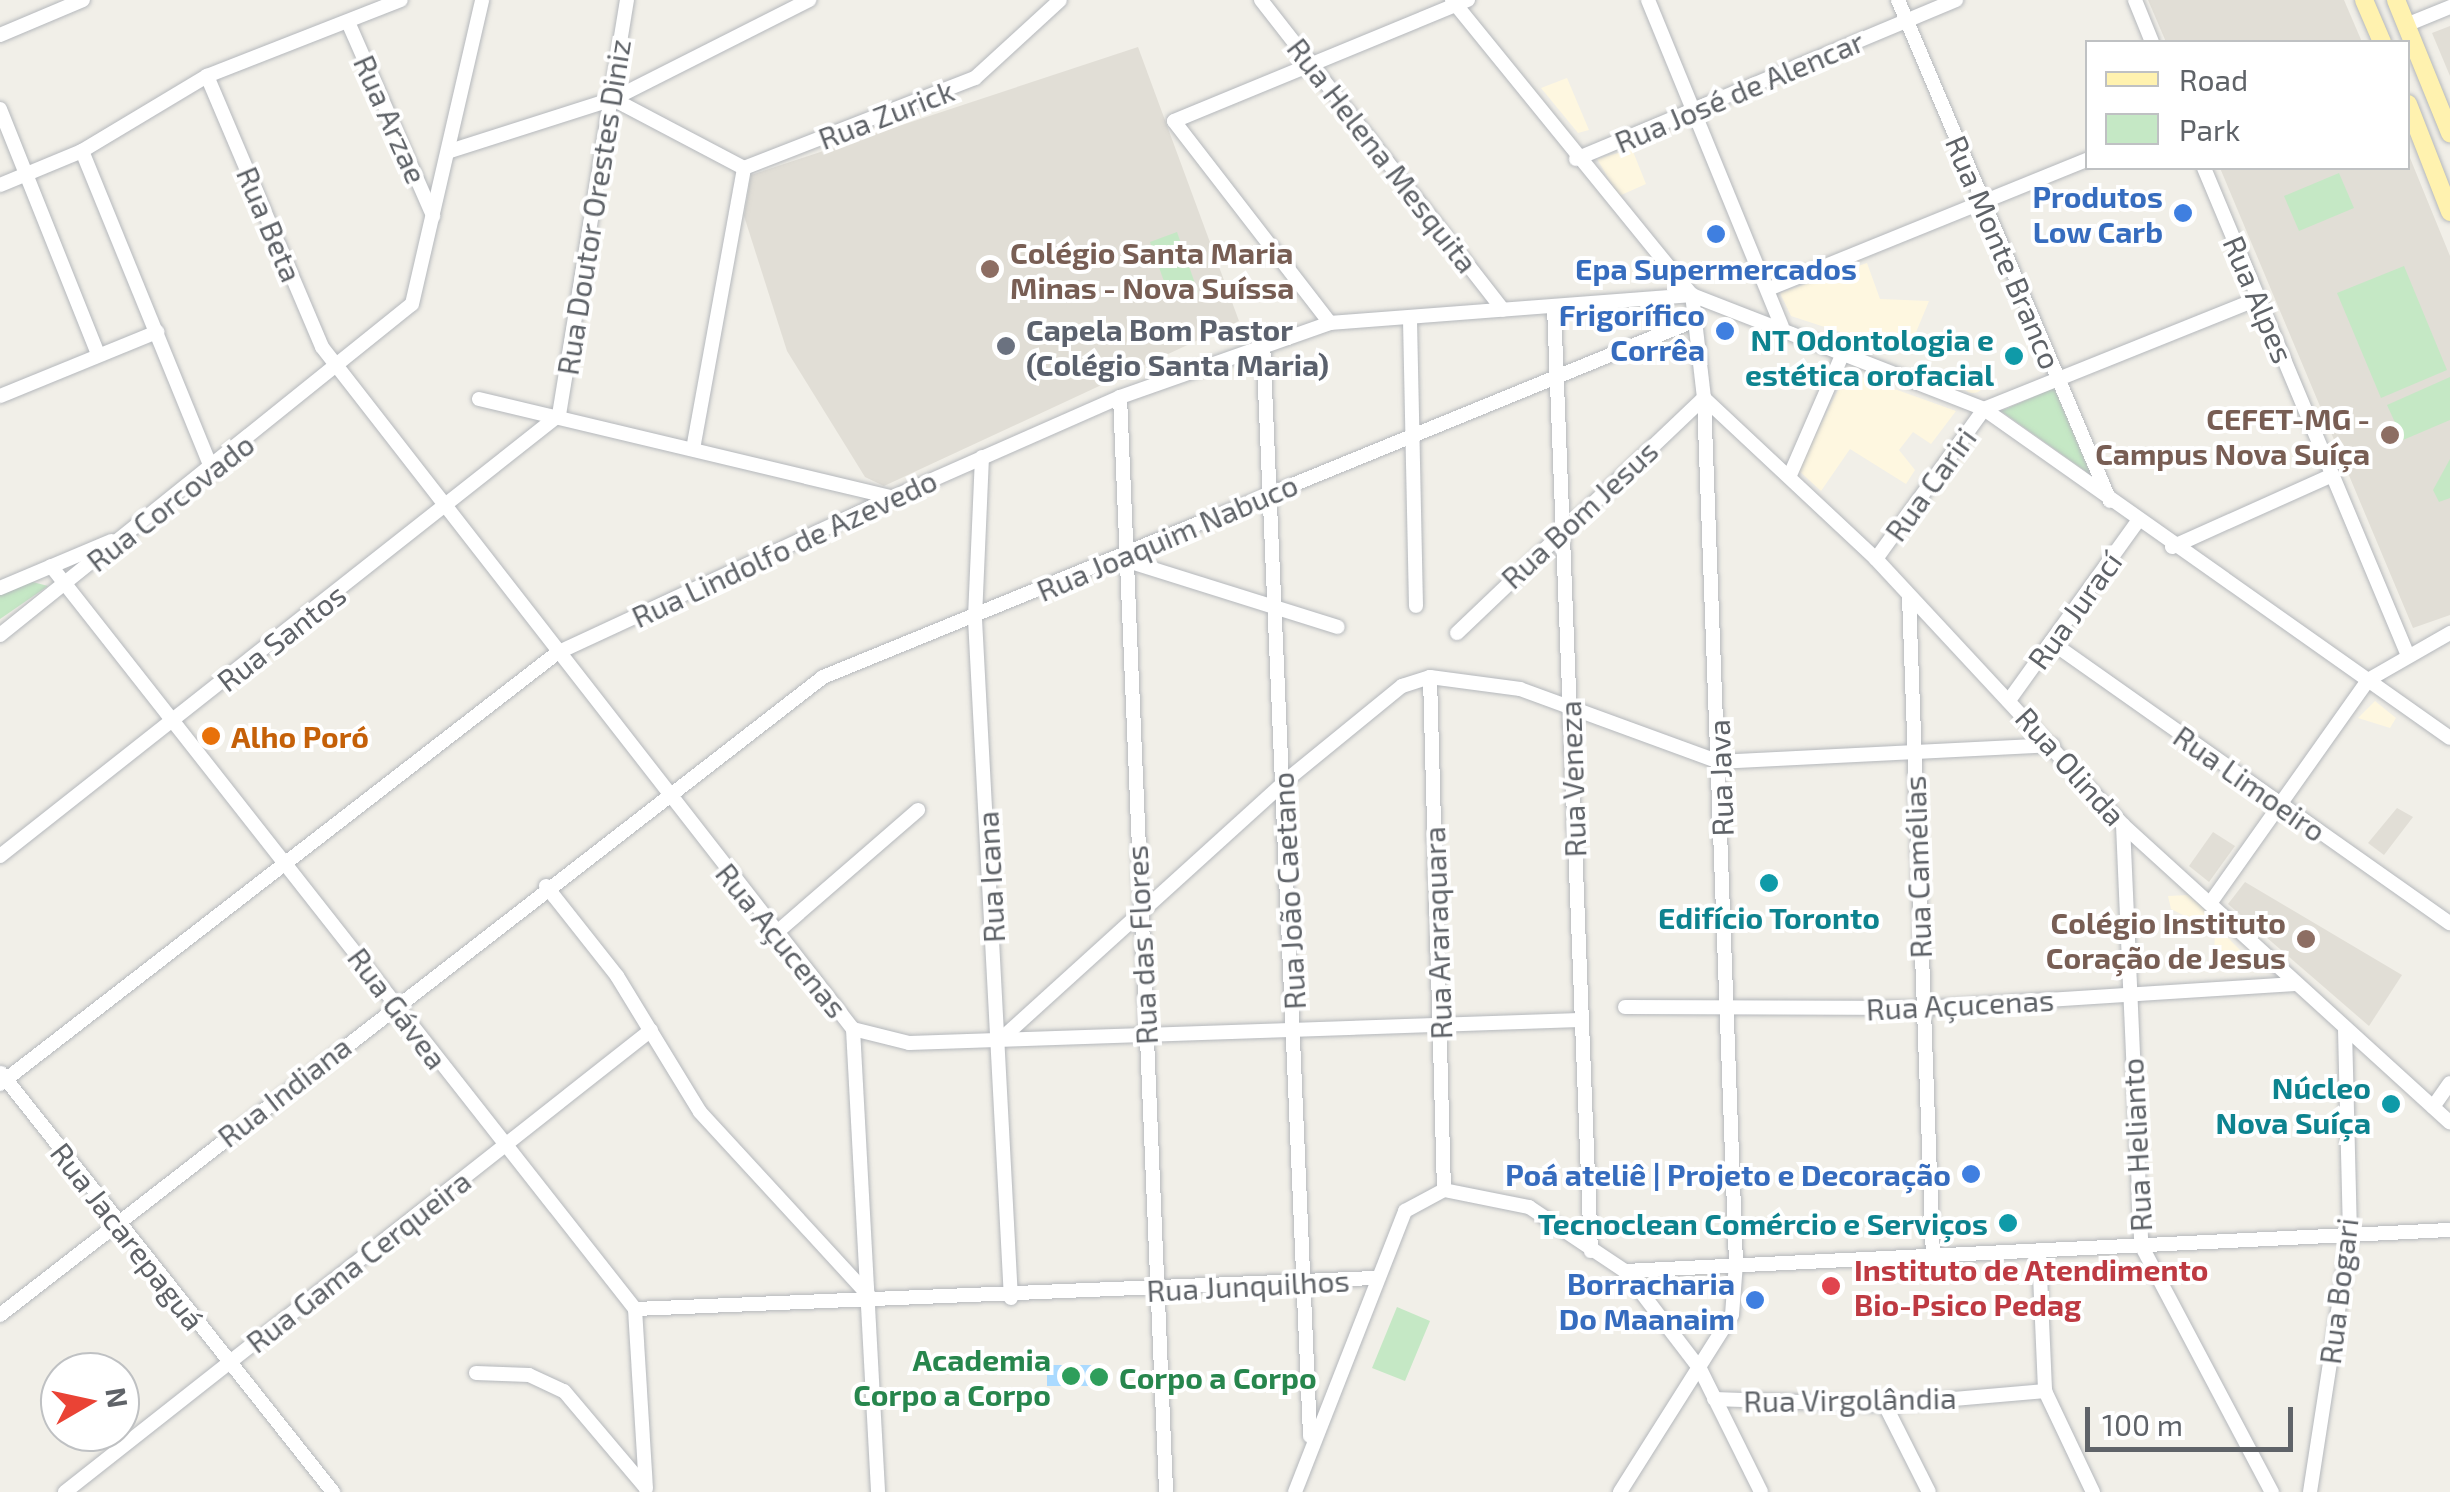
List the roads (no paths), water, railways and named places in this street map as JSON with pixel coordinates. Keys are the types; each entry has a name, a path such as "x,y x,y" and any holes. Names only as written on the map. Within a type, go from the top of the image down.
{"main road":[{"path":"2364,0 2381,40"},
{"path":"2396,0 2450,134"},
{"path":"2410,109 2450,212"}],"street":[{"path":"0,36 84,0"},
{"path":"0,185 82,151 206,76 402,0"},
{"name":"Rua Corcovado","path":"0,635 125,535 213,472 412,304 482,0"},
{"name":"Rua Doutor Orestes Diniz","path":"558,415 627,0"},
{"path":"450,151 613,99 809,0"},
{"name":"Rua Zurick","path":"744,168 975,78 1060,0"},
{"name":"Rua Helena Mesquita","path":"1261,0 1503,310"},
{"path":"1648,0 1770,288 1782,327"},
{"name":"Rua Monte Branco","path":"1898,0 1981,204 2111,502"},
{"name":"Rua José de Alencar","path":"1576,159 1694,114 1956,0"},
{"path":"2135,0 2151,40"},
{"path":"1330,323 1174,121 1458,2 1576,159 1692,294 1984,408 2172,547 2450,738"},
{"path":"2406,25 2450,7"},
{"name":"Rua Arzae","path":"348,22 434,216"},
{"name":"Rua Beta","path":"206,76 322,347 340,368"},
{"path":"613,99 744,168 693,449"},
{"path":"0,109 98,354"},
{"path":"82,151 213,472"},
{"path":"1770,288 2085,160"},
{"name":"Rua Alpes","path":"2205,170 2406,651"},
{"name":"Rua Lindolfo de Azevedo","path":"2,1078 558,654 891,498 1120,397 1263,341 1330,323 1410,320 1692,294"},
{"name":"Rua Java","path":"1620,1492 1732,1315 1736,1262 1704,398 1692,294"},
{"path":"1984,408 2258,298"},
{"name":"Rua Veneza","path":"1554,307 1559,533 1571,710 1591,1251"},
{"path":"1410,320 1417,433 1416,606"},
{"name":"Rua Joaquim Nabuco","path":"666,796 823,677 1122,559 1271,491 1693,320"},
{"path":"0,396 158,332"},
{"name":"Rua João Caetano","path":"1263,341 1310,1442"},
{"path":"1790,476 1844,354"},
{"name":"Rua Açucenas","path":"340,368 666,796 852,1028 909,1043 1580,1020"},
{"name":"Rua das Flores","path":"1120,397 1122,559 1166,1492"},
{"name":"Rua Olinda","path":"1704,398 1876,559 2053,745 2123,825 2450,1122"},
{"name":"Rua Bom Jesus","path":"1457,633 1704,398"},
{"path":"479,399 891,498"},
{"name":"Rua Cariri","path":"1876,559 1984,408"},
{"name":"Rua Santos","path":"0,856 448,508 558,415"},
{"name":"Rua Icana","path":"982,457 975,619 1011,1298"},
{"path":"2172,547 2332,475"},
{"name":"Rua Jurací","path":"2010,699 2138,521"},
{"path":"0,588 125,535"},
{"path":"1122,559 1338,627"},
{"name":"Rua Gávea","path":"51,566 396,1002 504,1148 635,1309"},
{"name":"Rua Camélias","path":"1909,597 1934,1257"},
{"path":"2211,902 2284,807 2368,680 2406,651 2450,633"},
{"name":"Rua Limoeiro","path":"2051,642 2450,923"},
{"path":"1000,1040 1138,910 1284,783 1402,686 1430,677 1479,677 1720,762 1913,756 2053,745"},
{"name":"Rua Araraquara","path":"1430,677 1444,1190"},
{"name":"Rua Indiana","path":"0,1315 396,1002 666,796"},
{"path":"776,933 918,810"},
{"name":"Rua Helianto","path":"2123,825 2141,1244 2272,1492"},
{"path":"546,886 650,1030 700,1112 873,1300"},
{"name":"Rua Açucenas","path":"1625,1007 1729,1014 1923,1008 2295,984"},
{"path":"852,1028 873,1300 878,1492"},
{"name":"Rua Bogari","path":"2310,1492 2350,1234 2345,1029"},
{"name":"Rua Gama Cerqueira","path":"65,1492 650,1030"},
{"name":"Rua Jacarepaguá","path":"2,1078 333,1492"},
{"path":"2433,1106 2450,1083"},
{"path":"1444,1190 1528,1206 1625,1271 1700,1369 1761,1492"},
{"name":"Rua Junquilhos","path":"635,1309 1011,1298 1375,1278 1405,1211 1444,1190"},
{"path":"1625,1271 1736,1262 1934,1257 2450,1230"},
{"path":"2039,1252 2045,1391 2094,1492"},
{"path":"1295,1492 1310,1442 1375,1278"},
{"path":"635,1309 647,1490"},
{"path":"476,1373 529,1375 564,1391 647,1490"},
{"name":"Rua Virgolândia","path":"1714,1399 1885,1405 2045,1391"},
{"path":"1885,1405 1930,1492"}],"water":[{"name":"Academia Corpo a Corpo","path":"1047,1365 1096,1365 1096,1386 1047,1386"}],"place":[{"name":"Produtos Low Carb","path":"2183,213"},
{"name":"Epa Supermercados","path":"1716,234"},
{"name":"Colégio Santa Maria Minas - Nova Suíssa","path":"990,269"},
{"name":"Frigorífico Corrêa","path":"1725,331"},
{"name":"Capela Bom Pastor (Colégio Santa Maria)","path":"1006,346"},
{"name":"NT Odontologia e estética orofacial","path":"2014,356"},
{"name":"CEFET-MG - Campus Nova Suíça","path":"2390,435"},
{"name":"Alho Poró","path":"211,736"},
{"name":"Edifício Toronto","path":"1769,883"},
{"name":"Colégio Instituto Coração de Jesus","path":"2306,939"},
{"name":"Núcleo Nova Suíça","path":"2391,1104"},
{"name":"Poá ateliê | Projeto e Decoração","path":"1971,1174"},
{"name":"Tecnoclean Comércio e Serviços","path":"2008,1223"},
{"name":"Instituto de Atendimento Bio-Psico Pedag","path":"1831,1286"},
{"name":"Borracharia Do Maanaim","path":"1755,1300"},
{"name":"Academia Corpo a Corpo","path":"1071,1376"},
{"name":"Corpo a Corpo","path":"1099,1377"}]}
